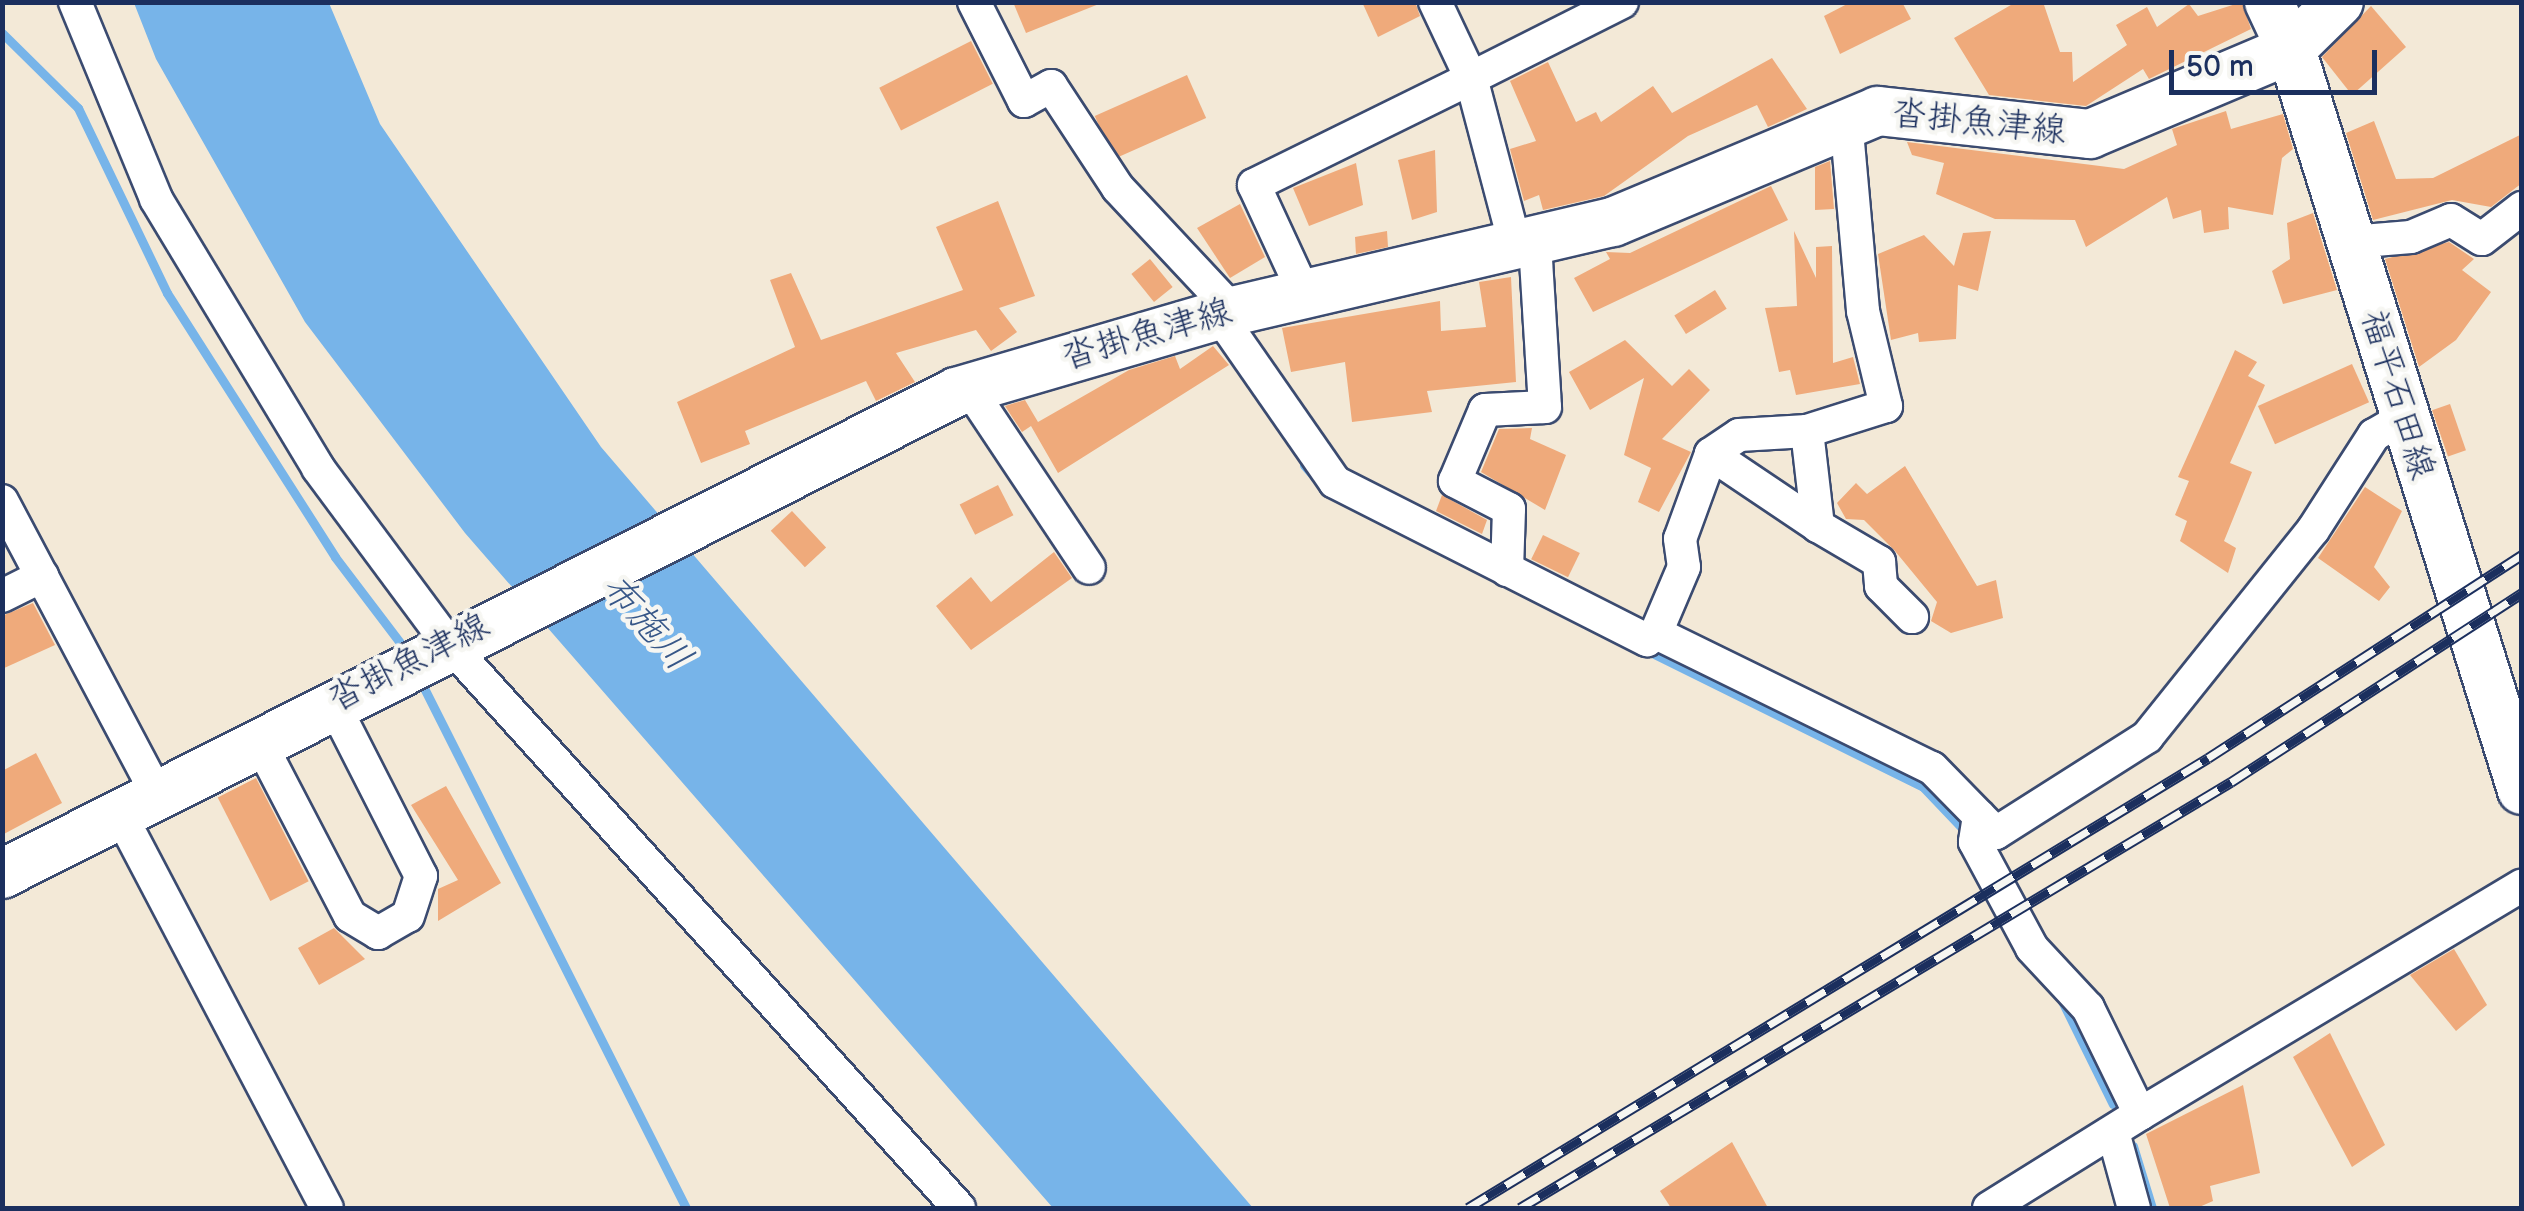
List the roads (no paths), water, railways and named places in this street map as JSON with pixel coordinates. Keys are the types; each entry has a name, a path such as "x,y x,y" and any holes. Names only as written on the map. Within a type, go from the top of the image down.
{"main road":[{"name":"福平石田線","path":"2269,2 2292,48 2522,790"},
{"name":"沓掛魚津線","path":"4,869 139,804 691,519 969,388 1226,313 1526,245 1704,187 1846,120 1911,109 2042,135 2090,134 2292,48 2339,2"}],"street":[{"path":"75,2 156,199 230,331 448,643 959,1208"},
{"path":"974,2 1024,101 1051,86 1118,188 1226,313 1335,482 1647,640 1656,633 1684,566 1680,539 1712,454 1738,435 1807,431 1886,406 1863,311 1846,120"},
{"path":"1436,2 1471,78 1526,245 1545,407 1485,410 1455,481 1509,509 1507,570"},
{"path":"1304,293 1254,185 1622,2"},
{"path":"2350,242 2411,237 2451,220 2482,239 2522,208"},
{"path":"969,388 1089,568"},
{"path":"1656,633 1932,768 1996,833 2147,738 2302,544 2374,435 2404,418"},
{"path":"1807,431 1818,526"},
{"path":"1712,454 1878,562 1881,586 1912,617"},
{"path":"2,501 42,576 139,804 328,1208"},
{"path":"2,596 42,576"},
{"path":"259,741 350,916 378,933 408,916 421,876 333,703"},
{"path":"1979,816 1983,858 2032,948 2088,1008 2127,1123 2134,1208"},
{"path":"1989,1208 2522,885"}],"water":[{"name":"布施川","path":"134,3 329,3 380,124 601,447 1253,1208 1053,1208 465,533 305,322 156,59"}],"waterway":[{"path":"2,33 78,108 167,293 335,557 407,652"},
{"path":"1304,465 1326,490"},
{"path":"1644,649 1923,787 1967,833"},
{"path":"420,680 686,1208"},
{"path":"2061,999 2113,1104"},
{"path":"2133,1146 2152,1208"}],"railway":[{"path":"1468,1208 2208,758 2522,555"},
{"path":"1520,1208 2231,782 2522,593"}]}
